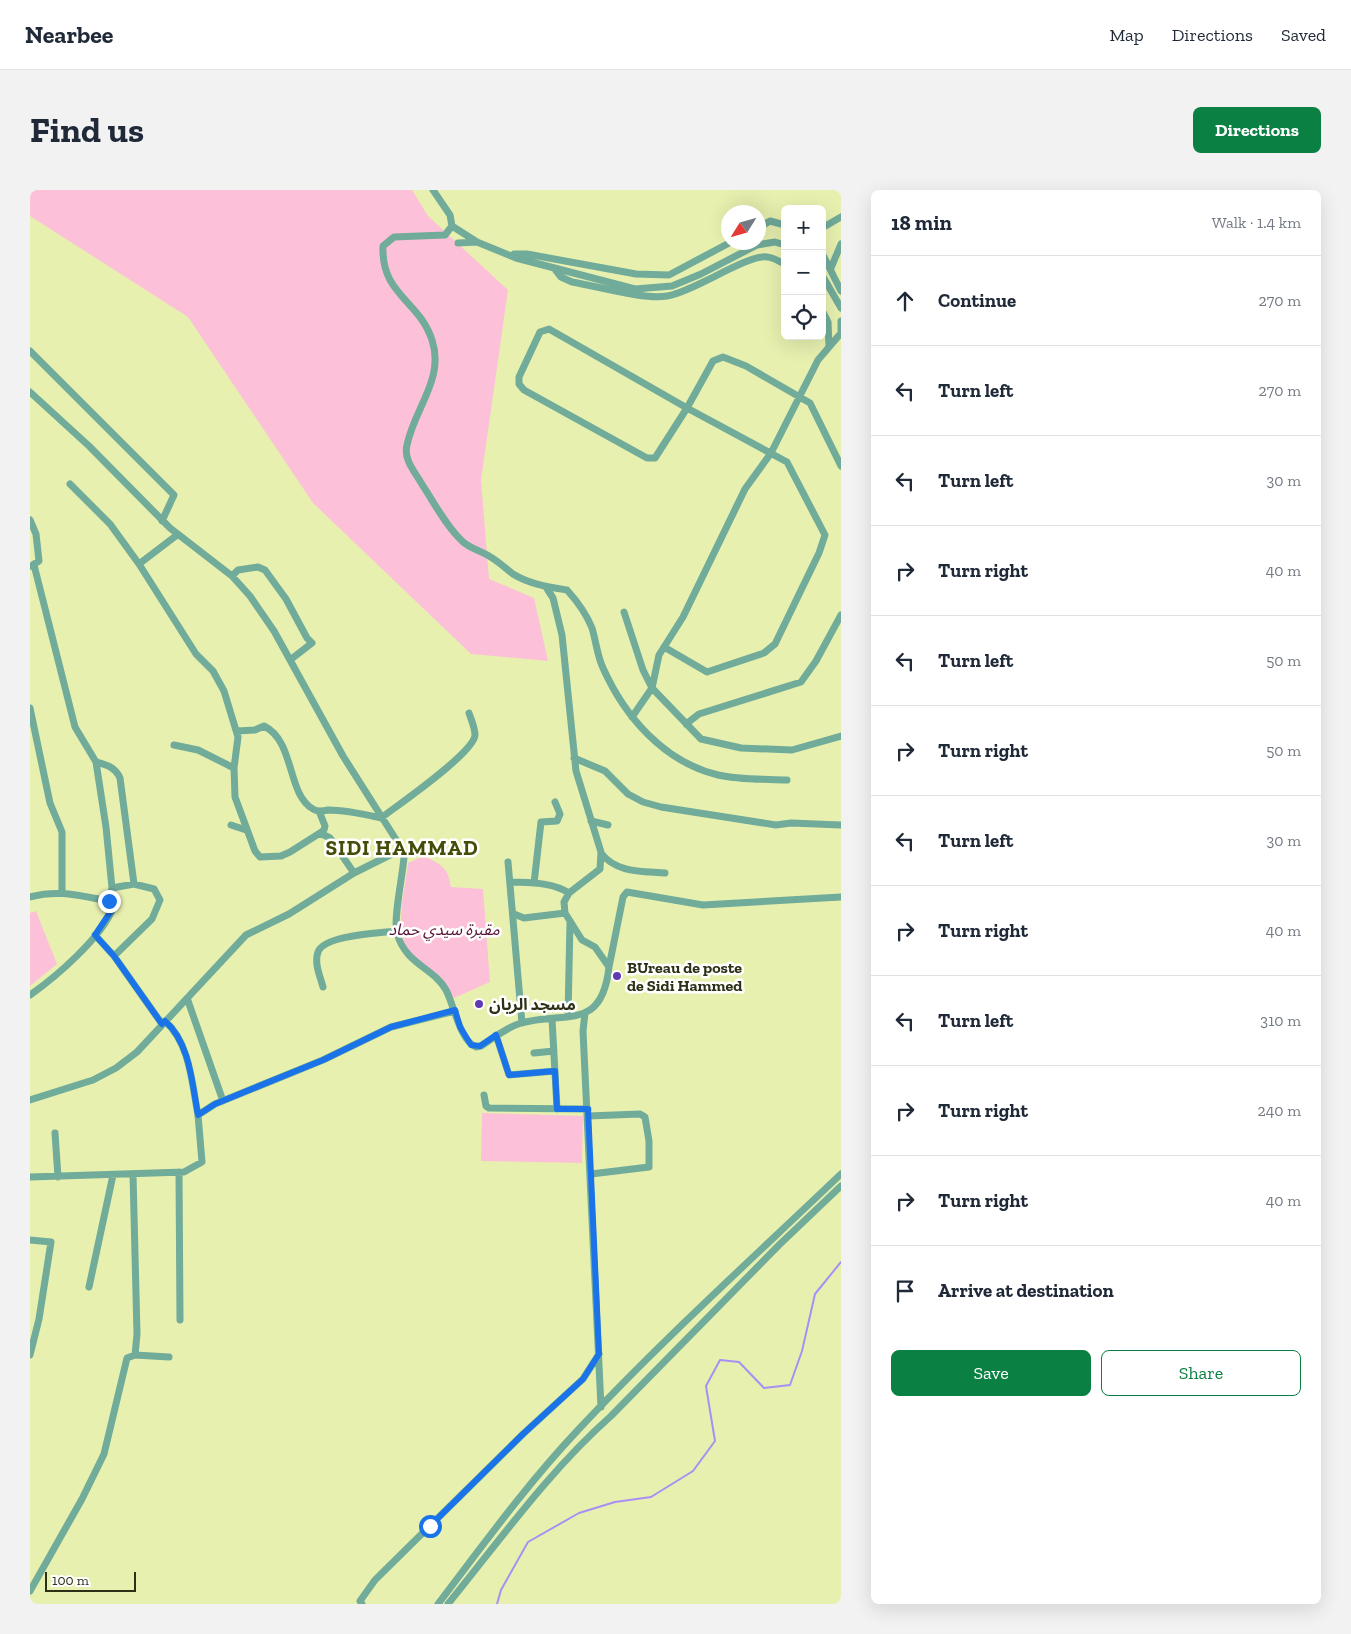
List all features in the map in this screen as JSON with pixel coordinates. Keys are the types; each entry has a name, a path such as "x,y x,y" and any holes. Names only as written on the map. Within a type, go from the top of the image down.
{"street":[{"path":"433,190 450,215 452,226 477,242 506,254 635,289 672,286 701,274 757,245 775,242 781,244"},
{"path":"826,226 841,217"},
{"path":"766,223 770,221 781,224"},
{"path":"452,226 445,235 394,236 383,246 384,268 389,282 421,318 432,340 435,354 434,376 407,445 407,460 442,516 464,543 489,556 515,575 546,587 567,590 580,605 592,627 602,666 620,701 642,730 679,760 719,775 786,780"},
{"path":"458,243 477,242"},
{"path":"831,268 841,244"},
{"path":"506,254 527,254 636,274 669,275 721,247"},
{"path":"554,268 561,277 572,282 650,296 666,296 692,288 755,258 767,257 781,262"},
{"path":"826,260 841,291"},
{"path":"826,282 841,308"},
{"path":"826,318 828,322 829,346"},
{"path":"632,717 652,688 659,655 683,617 745,489 771,453 801,397 818,360 841,331 841,321"},
{"path":"664,647 707,672 764,653 775,644 819,554 825,535 793,470 787,462 687,408 549,329 540,332 519,377 519,384 524,390 652,460 687,408 714,361 723,357 746,366 810,403 841,466"},
{"path":"30,351 174,495 162,521"},
{"path":"30,392 89,446 177,535 232,576 250,596 274,630 343,756 402,849 404,856 396,931 402,946 410,958 444,987 455,1010 460,1027 471,1045 480,1046 496,1035 522,1023 552,1020 585,1012 598,1004 607,989 609,966 623,897 627,892 704,906 841,897"},
{"path":"70,484 110,524 139,564 196,654 213,671 224,691 237,731 237,752 234,768 235,797 255,851 260,857 267,858 290,852 324,830 325,826 319,811"},
{"path":"30,520 36,534 39,561 32,565 75,727 96,762 106,827 112,888 109,901 113,908 95,935 66,967 30,995"},
{"path":"139,564 177,535"},
{"path":"232,576 238,570 258,567 268,574 286,599 307,638 312,643 290,660"},
{"path":"546,587 553,598 562,636 574,758 582,795 601,852 608,862 626,869 665,873"},
{"path":"624,612 643,670 652,688 701,740 741,748 792,750 841,736"},
{"path":"686,724 699,714 801,682 816,661 841,615"},
{"path":"30,708 50,802 57,815 62,832 62,892"},
{"path":"237,731 255,730 264,726 277,734 302,799 312,809 319,811 343,810 381,818 458,760 472,745 475,736 469,713"},
{"path":"174,746 198,750 234,768"},
{"path":"574,758 605,771 628,794 643,802 661,807 776,825 792,822 841,825"},
{"path":"96,762 109,765 117,771 120,778 134,884"},
{"path":"534,883 541,822 557,820 560,814 555,802"},
{"path":"590,821 608,825"},
{"path":"231,825 246,830"},
{"path":"320,833 330,838 354,873"},
{"path":"30,1100 93,1080 116,1068 137,1052 246,935 289,914 354,873 402,849"},
{"path":"600,869 601,852"},
{"path":"508,862 522,1023"},
{"path":"608,862 570,893 564,902 565,913 582,940 595,947 609,966"},
{"path":"510,882 560,887 570,893"},
{"path":"112,888 134,884 154,889 160,900 152,919 114,956"},
{"path":"30,897 48,892 62,892 109,901"},
{"path":"514,914 524,918 565,913"},
{"path":"568,1016 570,922"},
{"path":"323,987 316,961 318,950 327,942 348,937 396,931"},
{"path":"30,1177 184,1172 202,1162 198,1115 190,1070 180,1040 175,1030 163,1023 114,956 95,935"},
{"path":"187,998 223,1101"},
{"path":"198,1115 223,1101 323,1060 391,1027 455,1010"},
{"path":"585,1012 583,1031 601,1407"},
{"path":"552,1020 557,1109"},
{"path":"496,1035 509,1075 555,1071"},
{"path":"534,1053 554,1052"},
{"path":"484,1094 486,1106 489,1108 557,1109 640,1114 645,1117 649,1141 649,1167 591,1174"},
{"path":"54,1133 58,1177"},
{"path":"179,1172 180,1320"},
{"path":"133,1174 137,1334 135,1355"},
{"path":"448,1604 536,1495 586,1438 611,1416 778,1245 840,1187 841,1174"},
{"path":"438,1604 528,1487 601,1407 841,1174"},
{"path":"89,1287 113,1175"},
{"path":"30,1240 51,1242 39,1318 30,1355"},
{"path":"362,1604 360,1601 375,1580 523,1434 583,1379 599,1354"},
{"path":"30,1591 104,1454 127,1358 135,1355 169,1357"},
{"path":"608,1400 611,1416"}],"green space":[{"path":"30,190 412,190 428,216 508,290 481,480 489,579 534,598 548,661 471,654 313,503 188,317 30,216"},
{"name":"مقبرة سيدي حماد","path":"423,856 443,867 450,880 451,887 483,889 490,982 454,998 441,982 416,960 408,950 403,939 401,914 408,863"},
{"path":"36,911 57,964 30,986 30,913"},
{"path":"482,1113 583,1116 582,1163 481,1161"}],"waterway":[{"path":"497,1604 501,1590 528,1542 579,1513 615,1502 651,1497 693,1471 715,1441 706,1386 720,1360 739,1362 764,1388 790,1385 802,1351 815,1294 841,1262"}],"place":[{"name":"BUreau de poste de Sidi Hammed","path":"617,976"},
{"name":"مسجد الريان","path":"479,1004"}],"district":[{"name":"SIDI HAMMAD","path":"402,847"}],"route":[{"path":"109,901 113,908 95,935 114,956 162,1024 165,1021 175,1030 190,1070 198,1115 215,1104 323,1060 391,1027 455,1010 460,1027 471,1045 480,1046 496,1035 509,1075 555,1071 557,1109 588,1109 599,1354 583,1379 523,1434 486,1473 465,1490 430,1526"}]}
